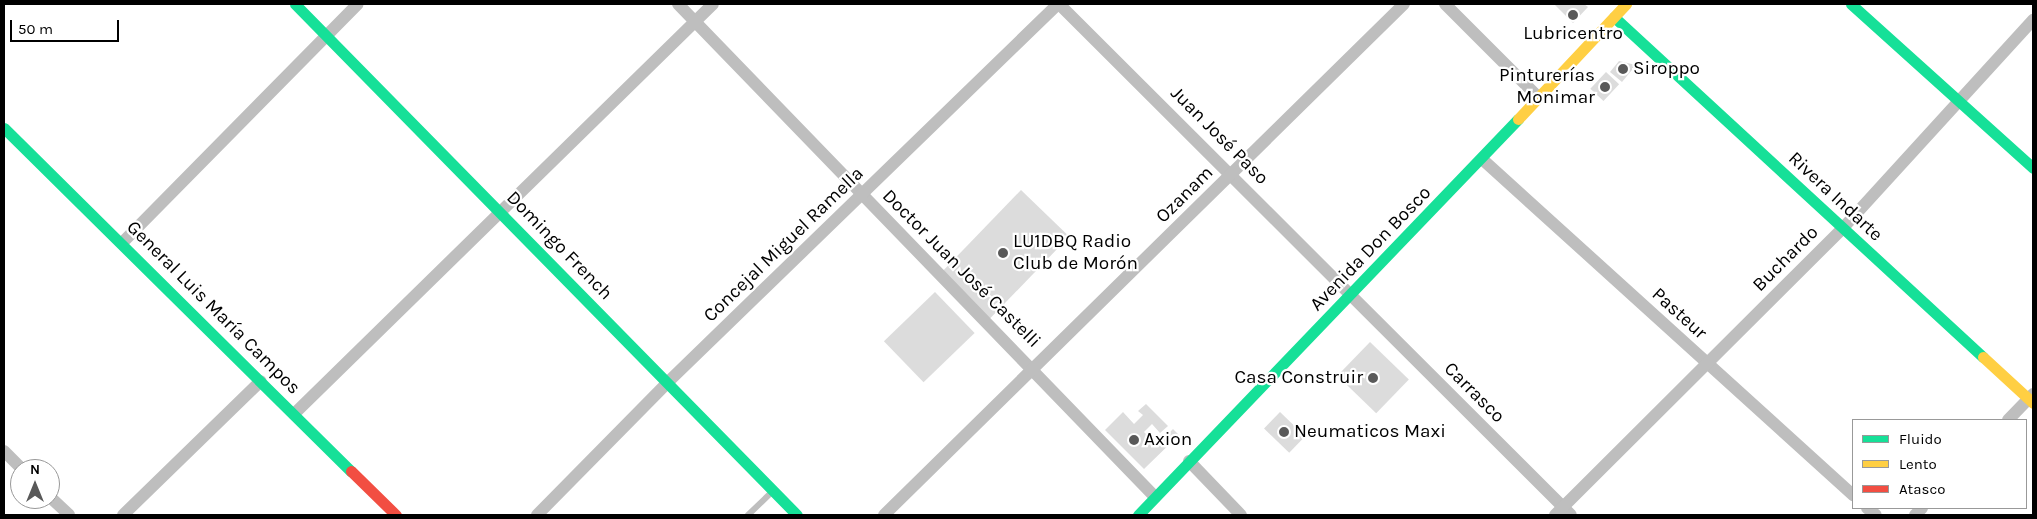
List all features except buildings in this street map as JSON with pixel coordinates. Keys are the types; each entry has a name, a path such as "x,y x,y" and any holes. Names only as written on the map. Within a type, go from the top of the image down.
{"street":[{"name":"Domingo French","path":"295,4 503,212 797,515"},
{"path":"123,242 358,4"},
{"name":"Doctor Juan José Castelli","path":"678,4 862,197 1035,370 1155,496"},
{"path":"294,414 503,212 713,4"},
{"name":"Juan José Paso","path":"1059,4 1233,174 1351,297"},
{"name":"Concejal Miguel Ramella","path":"537,515 667,383 862,197 1059,4"},
{"name":"Ozanam","path":"884,515 1035,370 1404,4"},
{"path":"1445,4 1538,97"},
{"name":"Avenida Don Bosco","path":"1138,515 1351,297 1626,4"},
{"path":"1851,4 2033,168"},
{"name":"Rivera Indarte","path":"1614,17 1843,228 2032,398"},
{"name":"Buchardo","path":"1563,513 1843,228 2033,20"},
{"name":"General Luis María Campos","path":"4,128 123,242 396,515"},
{"name":"Pasteur","path":"1482,159 1852,494"},
{"name":"Carrasco","path":"1351,297 1563,513"},
{"path":"124,515 261,381"},
{"path":"2009,419 2032,398"},
{"path":"1189,461 1241,515"}],"lane":[{"path":"748,515 773,491"}],"traffic: fast":[{"path":"295,4 797,515"},
{"path":"1851,4 2033,168"},
{"path":"1614,17 1983,357"},
{"path":"1138,515 1518,119"},
{"path":"4,128 351,471"}],"traffic: slow":[{"path":"1518,119 1626,4"},
{"path":"1983,357 2033,403"}],"traffic: jam":[{"path":"351,471 396,515"}],"place":[{"name":"Lubricentro","path":"1573,15"},
{"name":"Siroppo","path":"1623,69"},
{"name":"Pinturerías Monimar","path":"1605,87"},
{"name":"LU1DBQ Radio Club de Morón","path":"1003,253"},
{"name":"Casa Construir","path":"1373,378"},
{"name":"Neumaticos Maxi","path":"1284,432"},
{"name":"Axion","path":"1134,440"}]}
